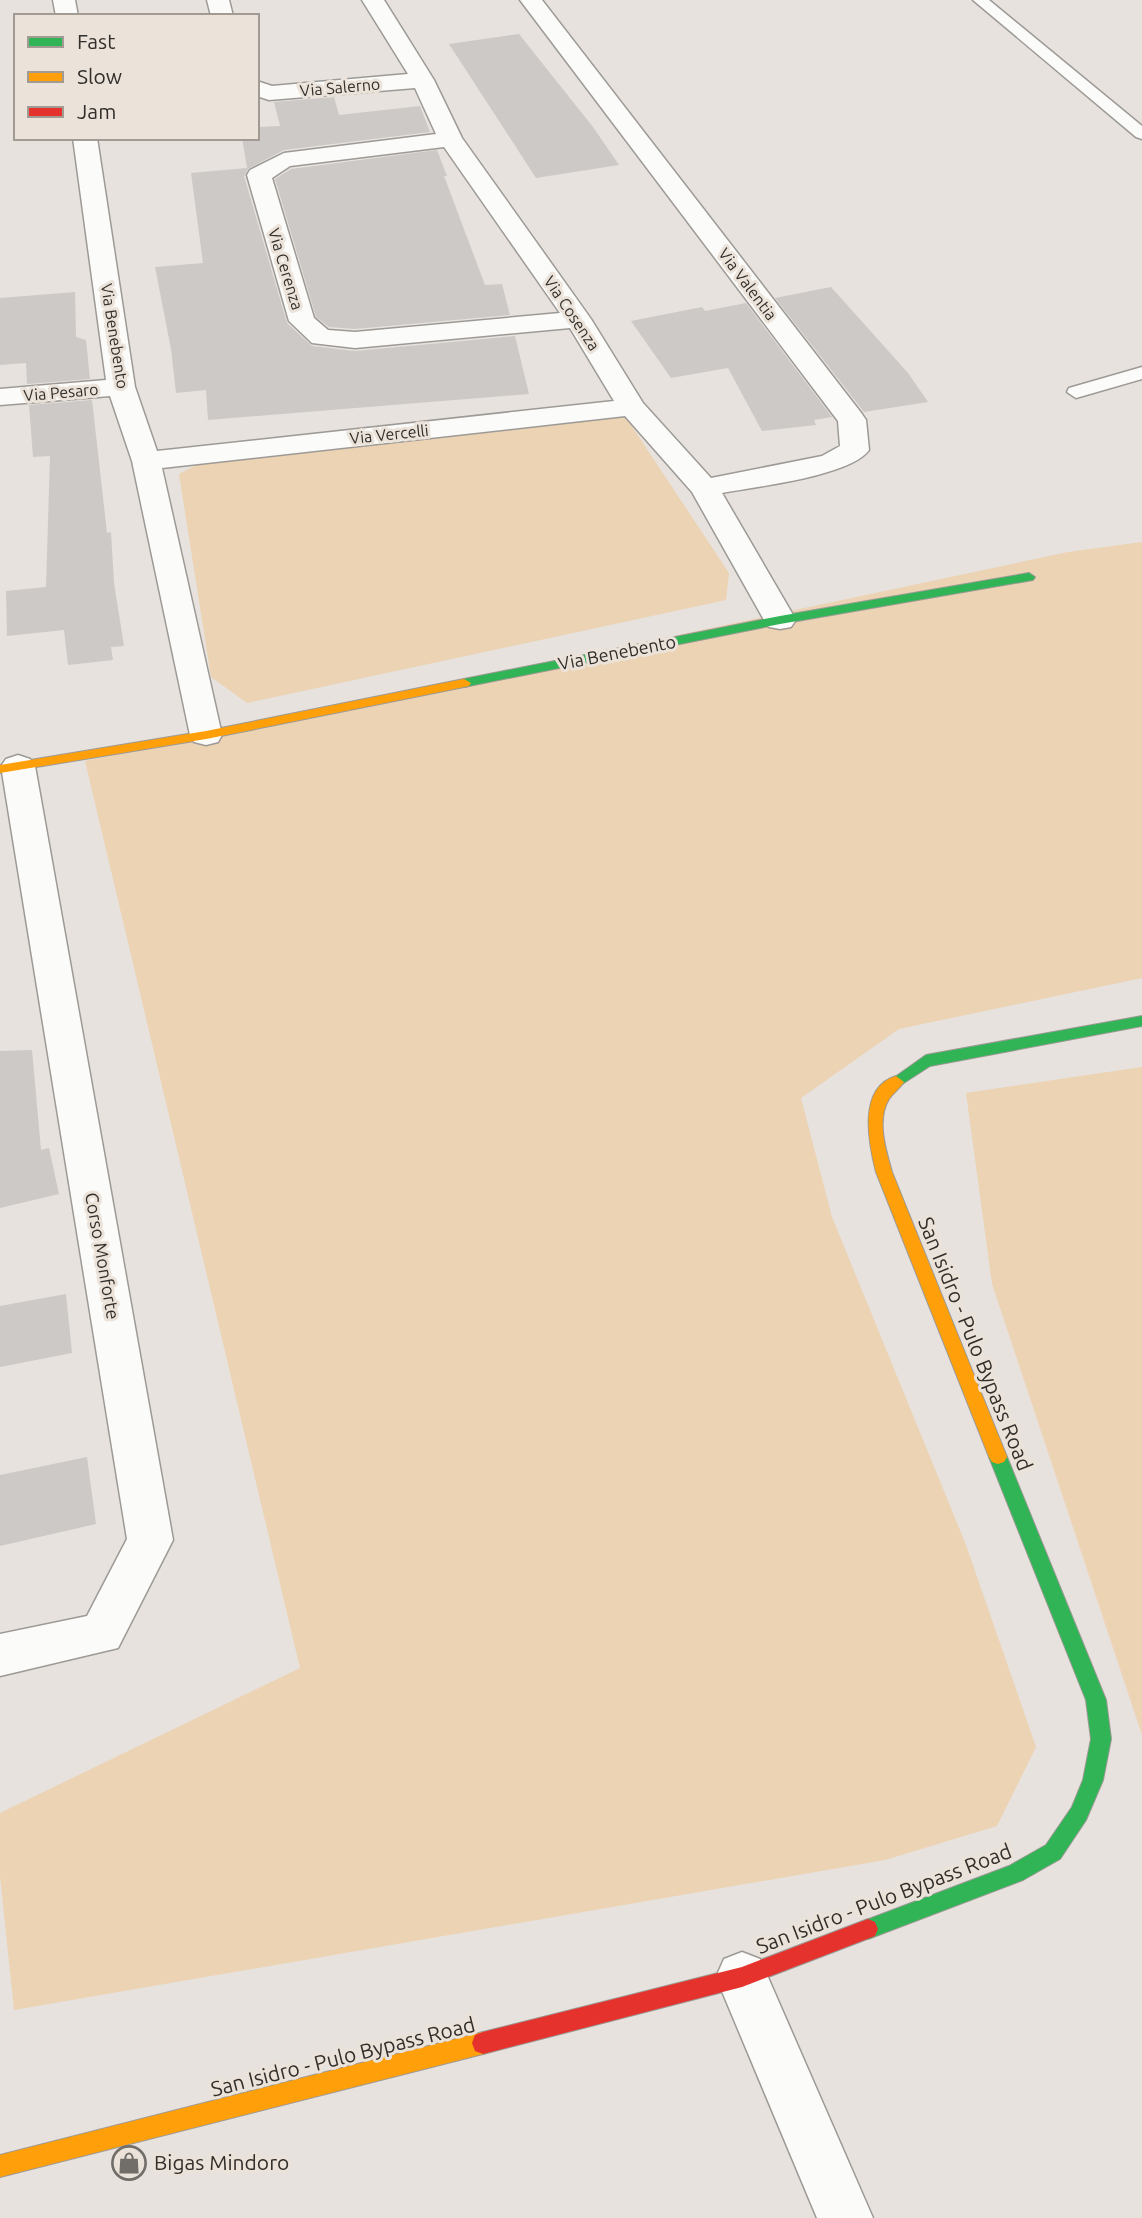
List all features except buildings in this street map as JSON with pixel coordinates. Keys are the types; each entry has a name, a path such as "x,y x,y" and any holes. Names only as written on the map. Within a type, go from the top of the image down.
{"street":[{"name":"Via Cosenza","path":"373,0 423,80 450,139 578,319 632,407 704,488 780,620"},
{"name":"Via Valentia","path":"531,0 852,420 855,450 831,463 704,488"},
{"name":"Via Salerno","path":"259,89 269,93 423,80"},
{"name":"Via Cerenza","path":"450,139 284,160 259,175 302,321 321,337 355,340 578,319"},
{"name":"Via Benebento","path":"85,140 121,387 146,461 206,735"},
{"name":"Via Pesaro","path":"0,397 121,387"},
{"name":"Via Vercelli","path":"146,461 632,407"},
{"name":"Via Benebento","path":"9,768 206,735 780,620 1029,577"},
{"name":"Corso Monforte","path":"0,1655 102,1633 150,1539 9,768"},
{"name":"San Isidro - Pulo Bypass Road","path":"0,2166 742,1977 1016,1874 1053,1852 1079,1814 1093,1780 1101,1739 1096,1700 897,1207 873,1123 880,1098 902,1077 926,1061 1142,1021"},
{"path":"742,1977 845,2218"}],"lane":[{"path":"980,0 1142,134"},
{"path":"1076,392 1142,373"}],"shaded area":[{"path":"625,416 729,573 726,600 247,703 211,677 179,474 200,463"},
{"path":"1142,542 1142,978 899,1029 801,1098 832,1217 966,1545 1036,1747 997,1826 885,1860 14,2010 0,1876 0,1813 300,1668 85,761 1068,552"},
{"path":"1142,1067 1142,1735 992,1284 966,1093"}],"traffic: fast":[{"path":"464,683 780,620 1029,577"},
{"path":"896,1082 926,1061 1142,1021"},
{"path":"868,1929 1016,1873 1053,1852 1079,1813 1093,1780 1101,1739 1096,1700 998,1457"}],"traffic: slow":[{"path":"0,769 206,735 464,683"},
{"path":"896,1082 882,1098 877,1112 876,1135 884,1172 998,1457"},
{"path":"0,2166 483,2043"}],"traffic: jam":[{"path":"483,2043 742,1977 868,1929"}],"place":[{"name":"Bigas Mindoro","path":"129,2163"}]}
